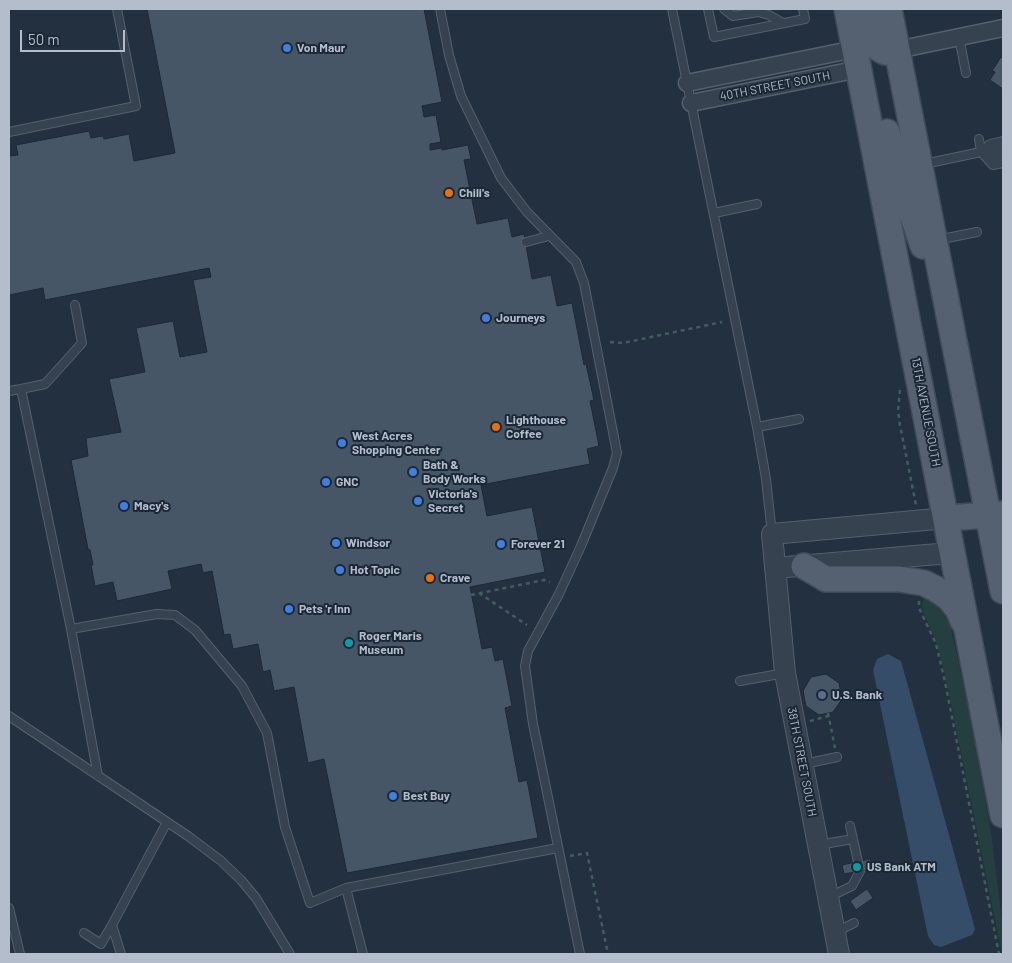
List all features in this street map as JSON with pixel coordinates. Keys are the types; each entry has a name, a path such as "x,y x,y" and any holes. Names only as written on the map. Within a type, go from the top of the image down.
{"main road":[{"name":"13TH AVENUE SOUTH","path":"847,9 1003,815"},
{"path":"864,9 871,39 878,48 885,52 897,50"},
{"path":"888,9 950,321 996,514 1003,591"},
{"path":"857,59 870,60 875,70 897,170 950,321"},
{"path":"947,518 996,514"},
{"path":"954,554 1000,552"},
{"path":"804,566 826,578 899,579 919,582 936,589 949,598 958,609 969,637"}],"street":[{"path":"897,50 1003,28"},
{"path":"687,83 857,59"},
{"name":"40TH STREET SOUTH","path":"691,103 857,59"},
{"path":"772,534 947,518"},
{"name":"38TH STREET SOUTH","path":"772,534 785,673 839,954"},
{"path":"775,568 926,554 954,554"}],"lane":[{"path":"9,132 136,106 117,9"},
{"path":"440,9 449,55 461,96 501,178 527,212 576,262 582,278 617,453 613,468 581,546 559,594 528,651 525,666 533,724 580,954"},
{"path":"672,9 757,427 766,479 772,534"},
{"path":"708,9 714,38 805,19 803,9"},
{"path":"724,9 733,16 758,12 770,15 784,23"},
{"path":"959,37 966,73"},
{"path":"979,139 981,152 993,165 1003,163"},
{"path":"981,152 990,144 1003,141"},
{"path":"920,165 1003,148"},
{"path":"981,152 993,158 1003,156"},
{"path":"714,213 757,204"},
{"path":"935,240 977,232"},
{"path":"526,242 549,236"},
{"path":"9,391 45,384 82,343 75,305"},
{"path":"21,389 71,629 98,776"},
{"path":"757,427 799,419"},
{"path":"71,629 157,614 175,615 195,630 242,686 267,733 285,827 310,903 346,888 558,848"},
{"path":"740,681 785,673"},
{"path":"9,716 167,822 220,860 256,898 290,954"},
{"path":"802,764 837,757"},
{"path":"84,933 101,944 167,822"},
{"path":"828,898 852,886 860,871 850,826"},
{"path":"818,845 853,839"},
{"path":"346,888 363,954"},
{"path":"9,908 20,954"},
{"path":"835,932 854,923"},
{"path":"112,925 121,954"}],"path":[{"path":"610,342 623,343 722,322"},
{"path":"471,594 544,580 550,582"},
{"path":"479,593 527,625"},
{"path":"920,599 919,608 936,644 945,682 999,954"},
{"path":"828,713 837,757"},
{"path":"560,858 587,852 608,954"}],"green space":[{"path":"925,595 940,603 950,624 975,737 992,840 1003,929 1003,954 945,674 934,636 923,612 922,604"}],"water":[{"path":"888,654 901,661 975,929 972,935 941,947 934,945 928,936 873,670 877,659"}],"building":[{"name":"West Acres Shopping Center","path":"147,9 424,9 442,102 422,106 424,117 436,115 441,142 430,144 430,150 442,148 442,150 468,145 471,159 464,160 477,224 508,218 512,237 524,234 532,279 551,275 557,306 572,303 584,365 586,364 594,400 590,401 599,446 587,449 590,464 481,485 487,516 532,507 545,572 470,587 482,649 492,647 495,661 503,659 512,706 505,708 519,782 527,780 538,838 347,873 324,759 308,763 294,687 274,691 270,670 263,672 258,644 233,649 230,634 224,635 212,571 203,573 201,564 168,571 172,589 117,601 113,582 95,586 91,565 93,565 90,550 88,549 71,460 88,456 86,438 121,432 109,379 145,372 136,328 173,321 180,357 207,352 193,280 211,277 209,268 45,300 43,288 9,295 9,156 18,155 16,145 89,131 91,138 103,136 104,139 129,134 134,161 175,153"},
{"path":"1001,57 1003,59 1003,89 990,80 995,72 992,71"},
{"name":"U.S. Bank","path":"826,674 839,683 842,699 833,712 819,715 806,706 803,691 811,677"},
{"name":"US Bank ATM","path":"870,859 872,869 844,874 842,865"},
{"path":"867,889 873,898 856,910 850,901"}],"place":[{"name":"Von Maur","path":"287,48"},
{"name":"Chili's","path":"449,193"},
{"name":"Journeys","path":"486,318"},
{"name":"Lighthouse Coffee","path":"496,427"},
{"name":"West Acres Shopping Center","path":"342,443"},
{"name":"Bath & Body Works","path":"413,472"},
{"name":"GNC","path":"326,482"},
{"name":"Victoria's Secret","path":"418,501"},
{"name":"Macy's","path":"124,506"},
{"name":"Windsor","path":"336,543"},
{"name":"Forever 21","path":"501,544"},
{"name":"Hot Topic","path":"340,570"},
{"name":"Crave","path":"430,578"},
{"name":"Pets 'r Inn","path":"289,609"},
{"name":"Roger Maris Museum","path":"349,643"},
{"name":"U.S. Bank","path":"822,695"},
{"name":"Best Buy","path":"393,796"},
{"name":"US Bank ATM","path":"857,867"}]}
